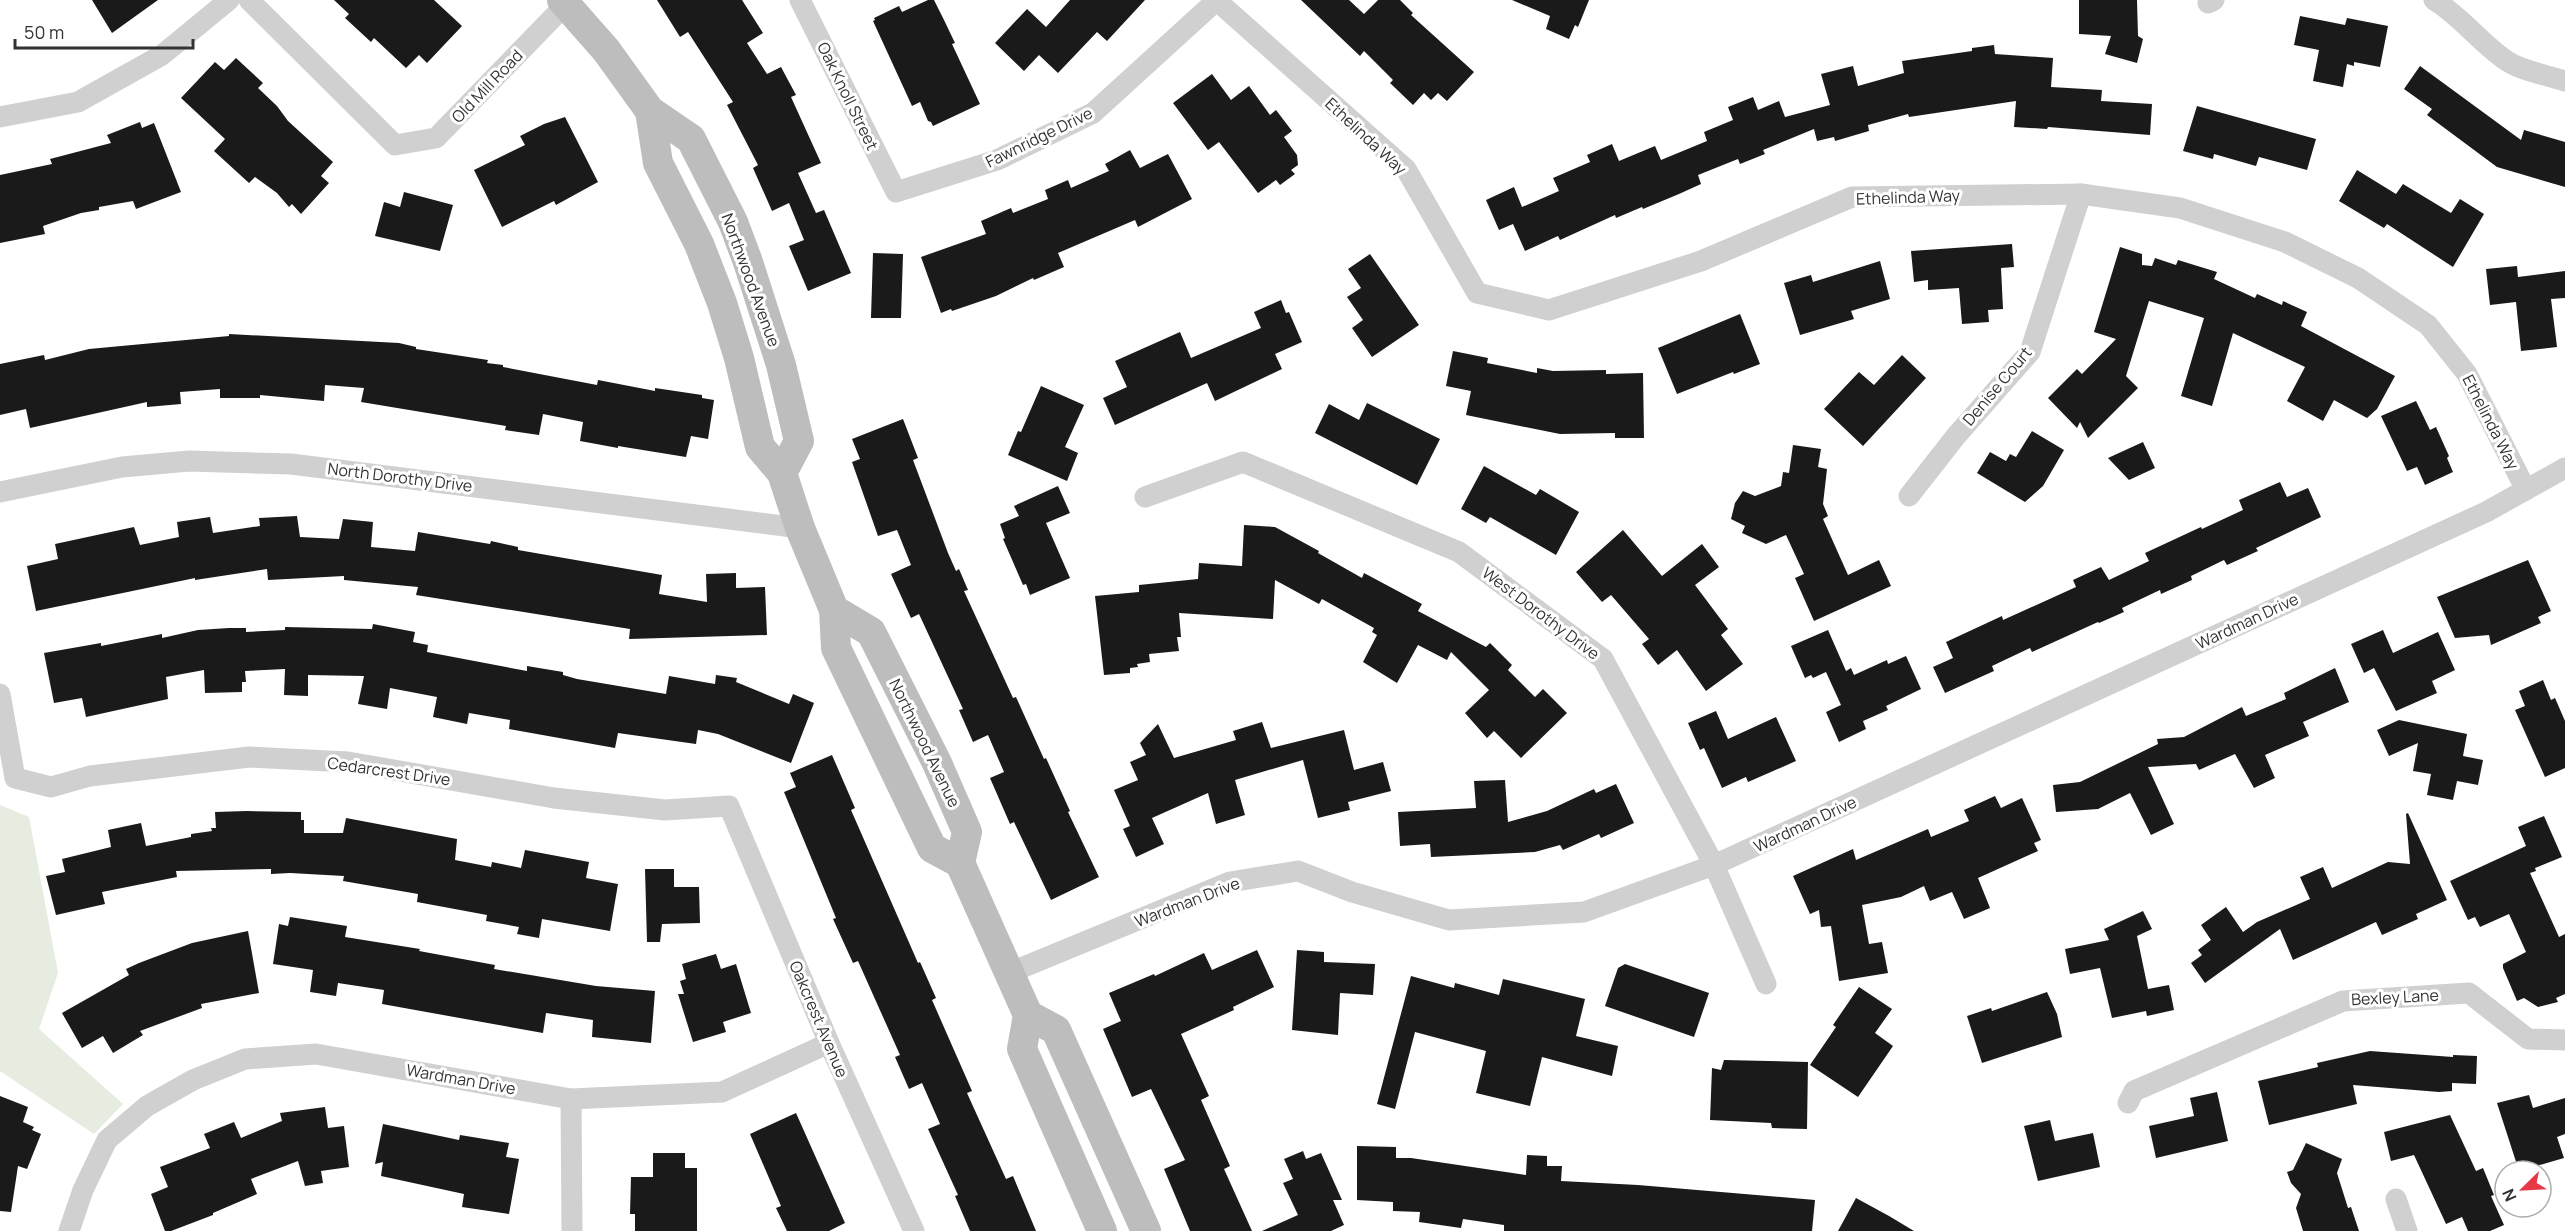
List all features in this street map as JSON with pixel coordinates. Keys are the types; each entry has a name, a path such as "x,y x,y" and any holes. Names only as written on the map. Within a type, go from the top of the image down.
{"street":[{"path":"0,117 78,102 162,55 229,0"},
{"name":"Old Mill Road","path":"249,0 395,145 436,138 570,1"},
{"name":"Oak Knoll Street","path":"800,0 896,192"},
{"name":"Fawnridge Drive","path":"896,192 997,160 1093,113 1216,0"},
{"name":"Ethelinda Way","path":"1216,0 1406,169 1476,293 1549,310 1701,261 1852,197 2081,194 2180,208 2285,242 2358,278 2428,325 2467,374 2526,490"},
{"path":"2434,0 2446,7 2479,40 2509,63 2565,81"},
{"name":"Northwood Avenue","path":"570,1 650,111 691,139 733,222 781,365 799,441 782,473"},
{"name":"Northwood Avenue","path":"650,111 658,163 699,244 722,303 740,358 760,447 782,473 800,528 834,610 836,648 932,848 960,863 968,832 872,632 834,610"},
{"name":"Denise Court","path":"1909,496 1956,436 2030,352 2081,194"},
{"name":"North Dorothy Drive","path":"0,492 122,467 189,461 291,464 800,528"},
{"name":"West Dorothy Drive","path":"1145,497 1243,462 1459,552 1603,659 1714,865 1766,984"},
{"name":"Wardman Drive","path":"1009,973 1230,882 1298,871 1352,892 1449,920 1584,912 1714,865 2464,522 2565,468"},
{"name":"Cedarcrest Drive","path":"0,694 15,778 51,787 90,776 249,757 348,762 554,798 644,808 665,810 729,806"},
{"name":"Oakcrest Avenue","path":"729,806 829,1043 914,1231"},
{"path":"960,863 1028,1015 1022,1049 1102,1231"},
{"name":"Bexley Lane","path":"2128,1103 2134,1091 2343,1000 2469,993 2528,1039 2565,1040"},
{"path":"1028,1015 1056,1030 1146,1231"},
{"name":"Wardman Drive","path":"69,1231 83,1190 107,1140 147,1106 193,1080 246,1059 316,1054 571,1099 722,1092 829,1043"},
{"path":"571,1099 572,1231"},
{"path":"2396,1199 2407,1231"}],"shaded area":[{"path":"0,805 29,817 58,973 39,1029 123,1104 94,1134 0,1071"}],"building":[{"path":"92,0 158,0 112,33"},
{"path":"334,0 434,0 462,26 427,63 419,55 406,68 374,38 371,42 345,18 349,14"},
{"path":"657,0 742,0 763,33 747,43 767,74 781,67 796,95 791,97 821,163 798,173 816,213 824,210 851,273 808,291 789,246 804,240 789,203 772,211 753,168 758,165 727,105 733,102 688,32 680,37"},
{"path":"928,0 934,0 944,20 955,43 952,44 980,104 933,126 928,121 920,102 912,106 873,21 874,18 899,6 902,12"},
{"path":"1070,0 1145,0 1107,41 1097,32 1058,73 1039,55 1024,71 995,43 1027,9 1046,27"},
{"path":"1301,0 1349,0 1364,14 1378,0 1400,0 1413,13 1411,15 1474,72 1447,101 1438,93 1431,100 1424,93 1413,105 1390,83 1393,80 1364,51 1360,56"},
{"path":"1512,0 1589,0 1578,27 1575,25 1569,39 1546,29 1550,16"},
{"path":"2079,0 2137,0 2138,36 2143,39 2137,63 2105,54 2111,36 2079,34"},
{"path":"2300,16 2345,25 2347,18 2388,26 2380,67 2354,62 2354,66 2347,64 2343,87 2313,81 2319,50 2294,45"},
{"path":"1994,45 1995,54 2053,58 2051,87 2102,90 2101,101 2152,104 2150,135 2048,127 2047,129 2014,127 2016,101 1909,117 1908,114 1868,125 1869,131 1835,141 1834,137 1817,141 1814,129 1763,150 1765,154 1740,164 1738,159 1698,175 1701,184 1679,194 1616,218 1615,215 1560,240 1558,236 1525,251 1513,224 1499,230 1486,200 1514,187 1522,207 1559,191 1553,178 1590,162 1587,155 1612,144 1619,161 1655,146 1661,160 1707,141 1704,132 1733,120 1728,107 1753,97 1758,110 1779,101 1785,117 1830,105 1821,74 1853,66 1858,86 1904,73 1902,61 1972,51 1972,48"},
{"path":"236,58 263,83 258,88 277,106 288,121 333,162 321,176 329,183 301,214 292,204 289,207 277,193 255,177 249,183 214,151 225,139 181,98 215,62 224,70"},
{"path":"2420,66 2521,140 2524,130 2565,142 2565,187 2497,167 2427,115 2432,109 2404,89"},
{"path":"1212,74 1231,100 1249,86 1270,115 1276,110 1292,131 1284,137 1297,155 1298,165 1291,170 1295,174 1280,185 1276,180 1258,193 1219,142 1208,150 1173,103"},
{"path":"2197,106 2316,139 2307,170 2259,157 2256,166 2214,154 2213,159 2183,151"},
{"path":"565,117 598,182 556,205 554,201 502,227 474,170 525,145 520,136"},
{"path":"140,122 142,128 154,123 181,192 136,209 133,201 99,207 99,210 81,213 43,226 45,234 0,243 0,175 52,164 50,159 111,143 107,135"},
{"path":"1130,150 1140,168 1168,154 1192,199 1138,227 1135,220 1058,253 1064,267 1034,280 1033,278 996,296 941,313 921,257 986,234 981,221 1011,208 1013,213 1048,199 1045,190 1068,180 1071,188 1109,171 1105,164"},
{"path":"2357,170 2396,194 2403,184 2451,213 2460,199 2484,214 2453,267 2387,224 2384,228 2339,201"},
{"path":"404,192 453,205 440,251 375,236 384,202 400,207"},
{"path":"2012,244 2014,267 2001,268 2003,309 1988,310 1989,322 1962,324 1959,288 1928,290 1928,280 1914,282 1911,251"},
{"path":"2120,247 2142,254 2142,265 2152,266 2155,258 2176,265 2178,260 2217,272 2214,279 2255,298 2257,294 2282,305 2283,301 2307,312 2301,326 2395,376 2377,409 2367,418 2334,400 2323,421 2287,401 2305,367 2233,333 2212,406 2181,396 2204,318 2149,301 2126,376 2138,388 2088,438 2080,422 2077,428 2048,398 2077,369 2082,374 2116,339 2094,332"},
{"path":"873,253 903,254 901,318 871,318"},
{"path":"1370,254 1419,325 1372,357 1352,328 1363,320 1347,297 1361,288 1348,269"},
{"path":"1880,261 1890,299 1851,311 1854,319 1800,335 1784,283 1811,275 1813,282"},
{"path":"2517,266 2518,277 2565,271 2565,298 2551,299 2557,347 2521,351 2516,302 2490,305 2486,269"},
{"path":"1281,300 1302,342 1275,354 1282,369 1215,401 1207,383 1115,425 1103,398 1127,387 1115,361 1180,332 1191,358 1261,328 1254,312"},
{"path":"1740,314 1760,364 1677,394 1658,348"},
{"path":"229,334 399,343 416,347 416,349 488,360 487,363 503,365 503,367 597,385 598,380 655,391 655,388 702,395 702,398 714,400 708,439 691,436 686,457 618,446 618,448 580,441 583,422 543,414 539,435 505,430 506,426 361,402 364,388 325,385 324,401 260,395 260,398 220,398 220,389 180,392 181,404 147,407 147,402 30,428 26,409 0,415 0,364 44,355 45,360 89,349 229,336"},
{"path":"1453,351 1488,358 1487,363 1537,373 1537,368 1553,371 1606,370 1606,374 1643,373 1644,438 1615,438 1615,433 1560,434 1466,415 1471,391 1446,386"},
{"path":"1902,355 1926,378 1863,446 1824,409 1859,372 1874,385"},
{"path":"1041,386 1084,405 1065,447 1078,453 1067,481 1008,455 1018,431 1021,432"},
{"path":"2416,401 2430,430 2436,427 2449,456 2447,458 2453,472 2425,485 2417,467 2407,471 2381,416"},
{"path":"1367,403 1440,439 1417,485 1315,433 1329,404 1359,420"},
{"path":"903,419 918,458 913,460 948,553 956,571 959,569 968,590 964,591 1013,698 1016,697 1044,759 1046,758 1070,811 1068,812 1099,877 1051,900 1014,822 1010,824 990,778 1004,772 988,735 973,742 959,710 963,709 919,614 911,618 891,574 911,565 897,530 878,536 852,462 860,459 852,439"},
{"path":"2032,431 2064,450 2043,486 2025,502 1977,473 1990,452 2006,461 2010,454 2016,457"},
{"path":"2143,442 2155,468 2129,480 2108,458"},
{"path":"1793,445 1821,449 1818,467 1827,469 1823,504 1828,516 1823,519 1848,575 1879,560 1891,586 1814,621 1795,578 1804,574 1786,535 1766,544 1742,533 1745,526 1731,519 1735,503 1743,491 1755,496 1781,486 1783,472 1789,473"},
{"path":"1484,466 1536,495 1540,489 1579,512 1556,555 1490,517 1486,523 1461,509"},
{"path":"2280,482 2287,497 2308,488 2321,517 2256,548 2258,551 2227,565 2224,560 2191,576 2192,580 2161,594 2160,590 2122,608 2124,612 2032,652 2030,648 1992,666 1994,671 1945,693 1933,667 1953,658 1946,642 2002,616 2003,620 2076,587 2073,580 2101,567 2109,580 2149,561 2145,553 2243,510 2239,500"},
{"path":"1058,486 1070,513 1046,523 1070,578 1030,595 1026,584 1023,585 1003,539 1005,538 1000,524 1019,516 1014,506"},
{"path":"297,516 300,537 339,539 343,519 373,522 371,547 415,551 418,532 490,544 491,541 518,547 518,550 662,575 659,594 707,602 706,574 736,573 736,588 765,587 767,635 629,639 630,629 416,595 418,587 344,580 344,576 268,580 267,569 195,580 195,578 36,611 27,566 58,559 55,544 134,527 140,545 179,537 177,522 210,517 213,533 260,526 259,518"},
{"path":"1244,525 1275,527 1362,578 1364,573 1422,604 1418,611 1486,647 1490,643 1512,665 1508,670 1535,697 1543,689 1567,713 1521,758 1494,731 1487,738 1465,713 1489,690 1451,652 1447,660 1418,645 1397,683 1363,662 1377,635 1372,632 1374,628 1322,599 1319,604 1275,580 1273,619 1179,613 1181,637 1177,637 1179,651 1149,654 1150,662 1137,664 1138,667 1130,668 1130,673 1104,675 1095,596 1139,592 1139,585 1198,579 1199,563 1242,566"},
{"path":"1623,530 1662,576 1702,544 1719,567 1695,585 1728,629 1721,635 1743,664 1706,691 1677,650 1658,665 1642,644 1649,639 1611,595 1602,602 1576,572"},
{"path":"2528,560 2551,611 2538,617 2541,623 2491,645 2489,635 2455,638 2437,597"},
{"path":"373,624 415,632 413,642 428,645 427,652 527,671 527,666 563,672 563,675 577,679 666,694 669,676 715,684 716,675 737,678 736,682 789,704 793,694 814,703 791,763 718,734 698,730 696,744 618,733 615,748 509,729 510,720 469,713 467,724 433,717 437,697 390,688 387,709 358,704 364,676 308,675 308,696 284,695 285,669 245,671 246,682 242,682 242,692 205,693 204,670 166,677 168,699 86,717 82,698 54,703 44,653 101,643 101,646 162,634 162,638 198,630 246,628 246,632 285,630 285,627 372,629"},
{"path":"1828,630 1846,671 1851,668 1854,675 1887,660 1888,664 1906,656 1921,689 1886,706 1888,710 1863,721 1866,729 1839,742 1826,712 1841,705 1826,672 1813,678 1811,675 1805,678 1791,646"},
{"path":"2383,630 2393,653 2438,632 2455,670 2432,681 2437,693 2396,711 2374,668 2364,673 2351,644"},
{"path":"2335,668 2349,702 2303,722 2309,736 2265,755 2275,778 2254,788 2235,754 2199,770 2196,764 2148,767 2174,824 2151,835 2130,793 2098,809 2056,812 2053,785 2080,782 2158,744 2157,739 2184,737 2242,707 2246,716 2286,699 2284,693"},
{"path":"2543,680 2551,700 2555,698 2565,721 2565,768 2545,777 2515,710 2525,706 2519,691"},
{"path":"1716,711 1728,739 1776,717 1796,761 1748,782 1746,777 1722,788 1704,748 1700,750 1688,723"},
{"path":"2399,720 2467,734 2463,756 2483,760 2478,785 2457,781 2453,800 2427,795 2431,774 2413,771 2418,743 2389,756 2377,730"},
{"path":"1262,722 1271,748 1344,730 1354,770 1383,762 1391,791 1348,802 1350,810 1318,818 1303,760 1235,780 1245,815 1216,824 1208,793 1152,818 1164,844 1136,857 1123,829 1130,826 1114,790 1138,780 1130,762 1146,755 1140,743 1158,724 1174,758 1236,740 1233,731"},
{"path":"832,755 855,808 851,810 918,963 920,962 936,998 932,1000 972,1091 967,1093 1006,1179 1013,1176 1036,1231 970,1231 955,1196 958,1195 928,1129 940,1124 922,1083 909,1089 895,1057 900,1055 858,961 853,963 833,919 836,918 784,792 796,787 790,773"},
{"path":"1505,780 1508,822 1547,811 1594,789 1596,793 1616,784 1634,823 1601,838 1599,834 1563,850 1560,845 1535,852 1431,857 1430,844 1400,846 1398,812 1476,808 1474,781"},
{"path":"1995,796 2001,808 2022,798 2041,840 2034,843 2038,851 1978,878 1990,908 1964,919 1952,892 1930,901 1924,886 1901,897 1862,905 1869,944 1882,942 1888,973 1839,981 1831,926 1821,927 1819,910 1810,914 1793,876 1853,849 1856,860 1928,829 1931,837 1969,821 1964,810"},
{"path":"215,812 301,812 301,820 304,820 304,833 343,833 346,818 457,839 455,860 491,867 492,862 521,868 525,850 589,862 586,878 618,884 610,931 542,919 539,938 517,934 519,927 486,921 487,915 417,902 418,894 343,881 344,876 271,874 271,869 176,871 177,877 102,892 105,904 56,915 46,876 65,872 62,859 111,847 108,830 141,823 146,846 212,831 211,828 216,828"},
{"path":"2408,813 2447,900 2416,914 2418,919 2382,935 2376,922 2293,960 2280,929 2205,983 2191,963 2202,955 2198,950 2211,940 2201,925 2226,907 2243,932 2257,922 2310,899 2300,877 2323,867 2332,888 2388,862 2410,864 2406,814"},
{"path":"2544,816 2562,857 2535,868 2536,871 2530,873 2559,937 2565,934 2565,994 2556,998 2558,1002 2538,1007 2524,998 2517,1001 2503,968 2503,964 2526,952 2509,914 2480,927 2475,917 2468,920 2450,881 2526,846 2518,827"},
{"path":"645,869 674,869 674,887 699,887 700,923 662,924 660,942 647,942"},
{"path":"2143,911 2152,929 2137,936 2148,989 2169,985 2174,1010 2147,1016 2146,1011 2112,1018 2100,968 2070,974 2065,949 2109,940 2104,929"},
{"path":"290,917 347,926 345,937 420,949 419,951 495,965 494,969 596,986 655,991 651,1043 592,1037 593,1020 546,1013 543,1033 382,1004 384,990 338,983 336,996 310,992 313,970 273,964 279,924 288,926"},
{"path":"248,931 259,993 201,1004 202,1008 140,1031 143,1035 113,1053 103,1036 82,1048 62,1013 129,975 126,969 139,963 192,943"},
{"path":"1257,950 1274,987 1233,1007 1234,1010 1181,1034 1209,1096 1201,1100 1230,1166 1224,1169 1252,1231 1190,1231 1164,1169 1185,1160 1151,1089 1132,1097 1103,1029 1121,1021 1109,993 1154,974 1155,976 1204,953 1212,970"},
{"path":"1297,950 1324,952 1324,962 1375,964 1373,995 1340,993 1338,1035 1292,1030"},
{"path":"716,954 721,969 736,964 751,1013 723,1022 726,1032 693,1042 678,994 684,994 680,981 686,979 682,964"},
{"path":"1625,964 1709,993 1694,1037 1605,1006 1618,968"},
{"path":"1411,976 1454,988 1455,983 1499,995 1503,979 1585,999 1576,1036 1618,1046 1612,1076 1542,1057 1530,1106 1476,1093 1486,1051 1415,1032 1395,1109 1377,1104"},
{"path":"1859,987 1892,1009 1875,1033 1893,1046 1858,1097 1810,1065 1836,1027 1833,1025"},
{"path":"2047,992 2057,1014 2062,1037 1982,1063 1967,1016 1991,1008 1992,1011"},
{"path":"2370,1051 2453,1057 2453,1055 2477,1056 2476,1084 2452,1083 2452,1091 2439,1092 2353,1085 2357,1104 2269,1125 2258,1081 2318,1067 2317,1063"},
{"path":"1724,1060 1808,1062 1807,1129 1772,1128 1771,1123 1710,1120 1712,1068 1721,1070"},
{"path":"2217,1092 2228,1141 2156,1158 2149,1126 2194,1116 2190,1098"},
{"path":"2529,1095 2533,1108 2565,1098 2565,1134 2557,1137 2564,1158 2553,1161 2553,1159 2515,1159 2497,1103"},
{"path":"0,1096 28,1107 23,1122 34,1127 32,1130 41,1134 27,1169 18,1166 11,1212 0,1211"},
{"path":"325,1107 328,1128 344,1126 349,1167 321,1171 323,1183 305,1186 298,1161 251,1179 257,1194 213,1213 213,1215 171,1231 165,1231 151,1194 168,1187 160,1167 210,1148 204,1134 234,1122 241,1138 282,1121 280,1113"},
{"path":"796,1113 845,1223 829,1231 787,1231 776,1208 781,1206 750,1134"},
{"path":"2450,1115 2476,1171 2483,1168 2493,1193 2491,1196 2493,1219 2501,1219 2504,1225 2490,1231 2468,1231 2462,1217 2446,1224 2414,1155 2391,1161 2384,1132"},
{"path":"2050,1120 2055,1141 2093,1133 2100,1167 2038,1181 2024,1126"},
{"path":"383,1124 459,1140 460,1135 509,1143 506,1157 519,1159 509,1214 462,1207 464,1194 381,1176 383,1162 375,1164"},
{"path":"2306,1143 2342,1159 2337,1173 2348,1208 2351,1207 2359,1231 2303,1231 2296,1208 2301,1194 2291,1183 2287,1172 2293,1170"},
{"path":"1357,1146 1396,1147 1396,1158 1411,1158 1526,1175 1527,1155 1547,1156 1547,1166 1562,1166 1561,1181 1815,1200 1812,1231 1504,1231 1504,1225 1463,1219 1461,1228 1419,1222 1420,1212 1393,1211 1393,1202 1357,1200"},
{"path":"1303,1151 1306,1159 1321,1153 1342,1200 1333,1200 1344,1225 1331,1231 1262,1231 1298,1215 1283,1183 1293,1179 1284,1159"},
{"path":"653,1153 685,1153 685,1168 697,1168 697,1231 635,1231 635,1214 630,1214 631,1177 653,1177"},
{"path":"1856,1198 1889,1216 1914,1231 1838,1231"}]}
